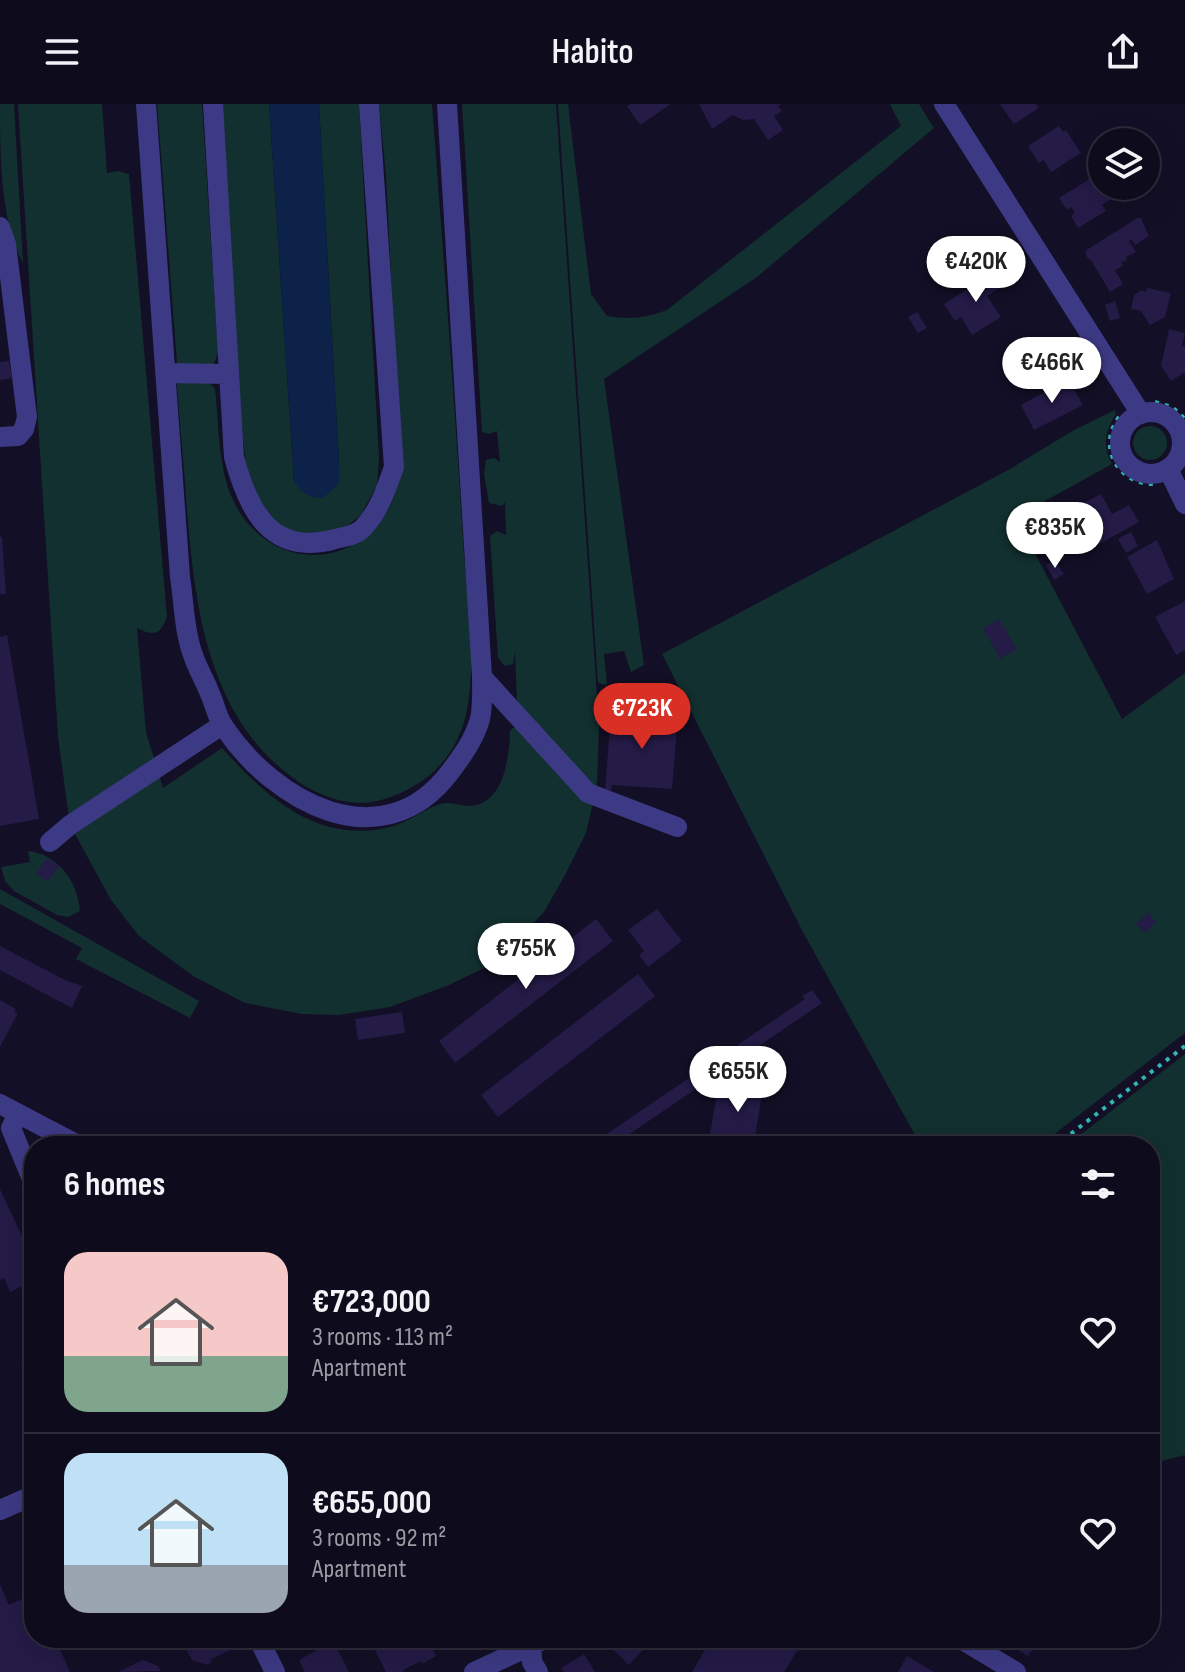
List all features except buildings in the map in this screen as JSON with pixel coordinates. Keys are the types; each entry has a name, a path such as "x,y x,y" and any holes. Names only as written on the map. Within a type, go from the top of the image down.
{"street":[{"path":"146,104 180,577 192,653 222,725 250,760 282,788 317,808 361,819 399,811 425,799 468,748 480,718 482,677 447,104"},
{"path":"213,104 234,457 243,489 262,524 288,541 322,543 361,532 381,504 394,467 369,104"},
{"path":"944,104 1138,409 1162,414 1183,424 1181,450 1170,474"},
{"path":"0,227 6,244 27,417 24,429 18,436 0,437"},
{"path":"165,373 229,374"},
{"path":"1138,409 1123,430 1122,453 1137,471 1170,474"},
{"path":"1170,474 1185,504"},
{"path":"482,677 588,793 677,827"},
{"path":"50,842 70,825 222,725"},
{"path":"9,1109 61,1136"},
{"path":"9,1109 11,1128 24,1160"},
{"path":"0,1510 24,1499"},
{"path":"263,1648 275,1672"},
{"path":"474,1672 523,1648"},
{"path":"535,1648 532,1662 538,1672"},
{"path":"976,1648 1016,1672"}],"path":[{"path":"1170,474 1148,485 1136,482 1117,467 1111,456 1111,432 1138,409 1172,407 1183,424"},
{"path":"1068,1136 1185,1046"}],"green space":[{"path":"0,104 14,104 23,263 15,246 6,207 1,165"},
{"path":"18,104 102,104 107,173 118,171 129,174 167,617 162,628 155,633 137,628 146,732 163,788 222,748 257,784 296,813 317,823 364,831 397,825 440,804 470,806 490,797 497,789 506,766 510,732 512,728 518,728 515,652 513,664 505,666 498,658 490,536 497,531 506,535 505,502 502,506 489,503 484,474 486,460 494,458 500,462 497,431 489,434 482,432 462,104 556,104 599,725 597,786 586,833 544,912 516,942 484,968 390,1007 339,1015 302,1014 245,1003 193,976 139,936 111,900 70,825 58,737"},
{"path":"157,104 202,104 218,353 213,366 190,368 177,363"},
{"path":"220,104 269,104 294,482 323,498 339,461 319,104 359,104 379,458 377,485 361,515 348,525 329,532 310,535 289,531 270,518 247,476 238,390"},
{"path":"379,104 432,104 471,679 459,737 443,762 409,789 381,800 358,803 322,795 292,777 264,752 241,723 224,691 211,657 195,584 177,384 180,380 207,380 215,389 222,459 232,498 246,521 264,538 284,550 307,555 329,553 351,546 371,531 388,510 396,489 400,451 386,176"},
{"path":"558,104 568,104 591,294 607,316 623,318 667,310 901,126 890,104 919,104 934,128 757,277 604,379 644,665 631,672 624,651 604,654 607,685 598,683"},
{"path":"1115,410 1106,439 1112,464 1016,517 1122,719 1185,673 1185,1033 1052,1136 915,1136 804,934 662,654 1010,469 1074,430"},
{"path":"1150,426 1162,431 1167,443 1162,455 1150,460 1138,455 1133,443 1138,431"},
{"path":"28,851 48,858 64,871 75,890 80,911 68,917 57,915 14,891 5,881 1,867 30,862"},
{"path":"0,889 199,1001 190,1018 76,959 82,948 0,904"},
{"path":"1185,1054 1185,1455 1160,1461 1160,1136 1079,1136"}],"water":[{"path":"269,104 319,104 339,461 339,483 323,498 306,494 294,482"}]}
